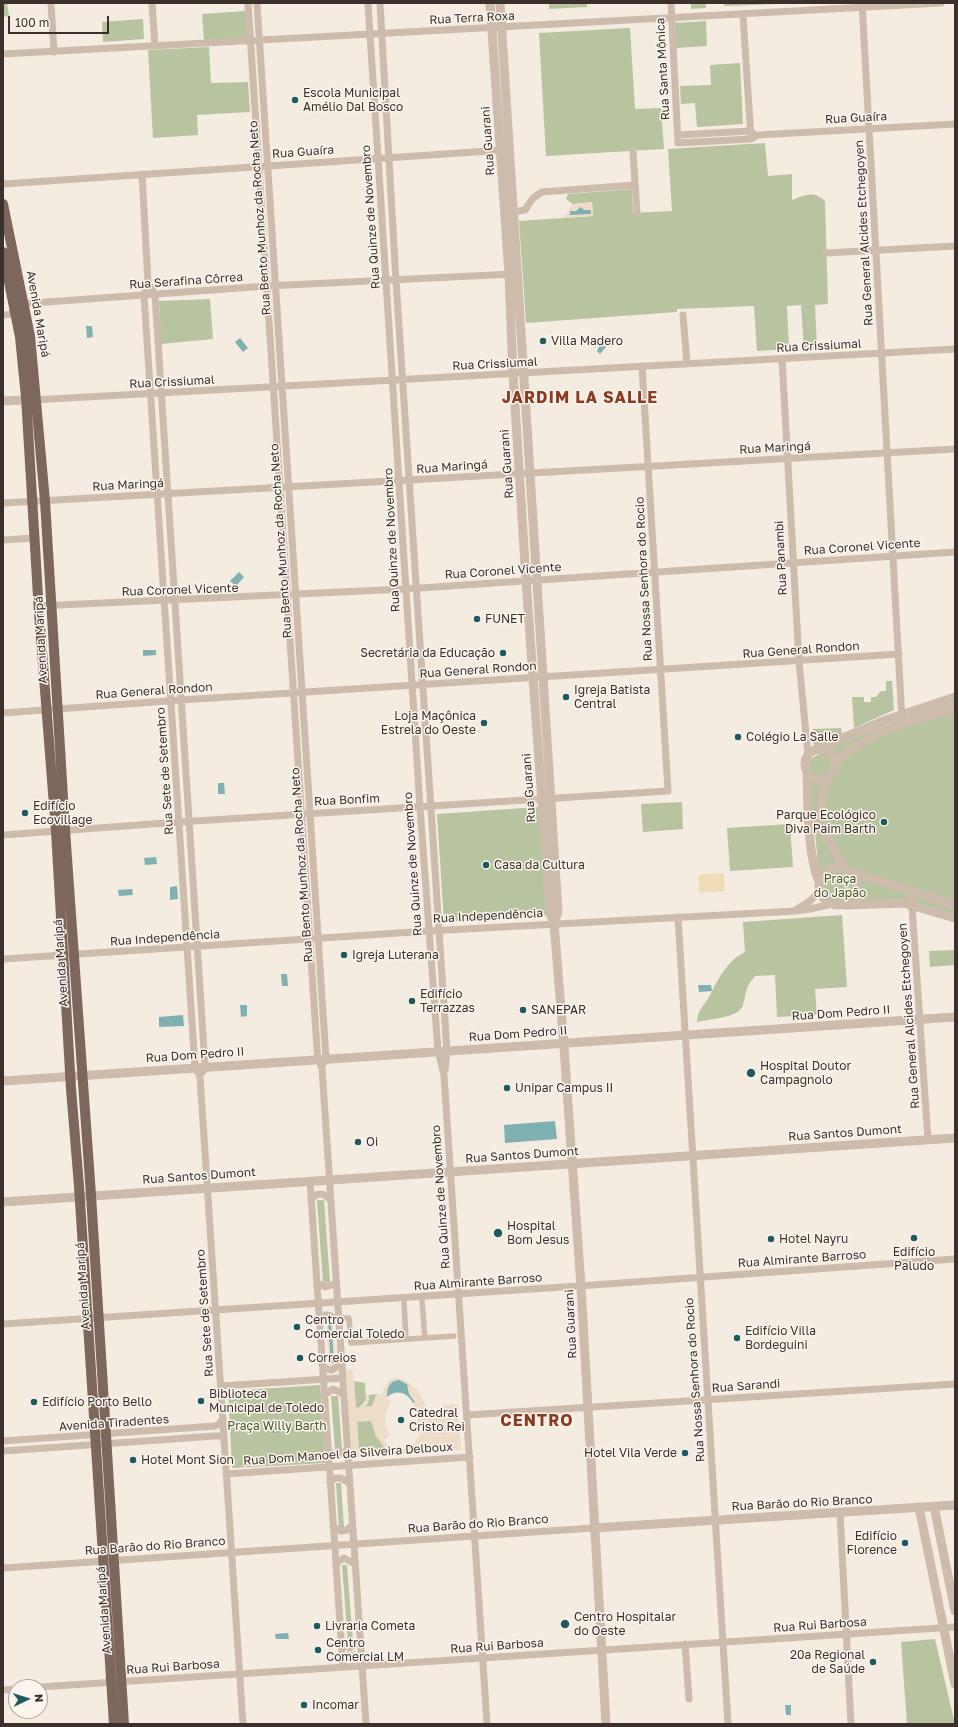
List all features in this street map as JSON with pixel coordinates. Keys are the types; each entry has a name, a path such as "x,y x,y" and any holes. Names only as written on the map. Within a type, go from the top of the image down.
{"main road":[{"name":"Avenida Maripá","path":"3,204 19,304 45,501 58,709 63,956 88,1332 101,1439 116,1682 114,1724"},
{"name":"Avenida Maripá","path":"3,252 19,304"},
{"name":"Avenida Maripá","path":"31,400 32,501 38,606 46,710 61,831 74,956 90,1180 99,1333 99,1419"},
{"path":"32,501 42,497 45,501"},
{"path":"38,606 44,603 48,603 52,606"},
{"path":"62,934 65,938 72,935"},
{"path":"64,969 70,967 75,969"},
{"path":"71,1088 80,1088 84,1092"},
{"path":"79,1180 82,1183 86,1183 90,1180"},
{"path":"80,1211 88,1209 92,1214"},
{"path":"86,1302 89,1304 94,1304 97,1301"},
{"path":"88,1332 91,1329 96,1329 99,1333"},
{"name":"Avenida Maripá","path":"116,1682 124,1724"}],"street":[{"path":"52,3 54,52"},
{"path":"152,3 155,46"},
{"path":"248,3 310,939 322,1062 336,1302 340,1320 341,1364 366,1724"},
{"name":"Rua Bento Munhoz da Rocha Neto","path":"256,3 318,939 322,1062"},
{"name":"Rua Quinze de Novembro","path":"368,3 428,931 443,1051"},
{"name":"Rua Quinze de Novembro","path":"380,3 396,281 440,930 444,1075 487,1724"},
{"name":"Rua Guarani","path":"490,3 505,150 514,212 513,374 541,799 550,913 554,923 573,1163 606,1724"},
{"name":"Rua Guarani","path":"500,3 505,150 513,274 523,373 530,473 558,912 554,923"},
{"name":"Rua Santa Mônica","path":"670,3 678,135"},
{"name":"Rua Terra Roxa","path":"3,54 743,15 862,5 941,3"},
{"name":"Rua General Alcides Etchegoyen","path":"862,5 903,724"},
{"path":"743,15 750,132 751,139 678,143 678,135 750,132 758,136"},
{"name":"Rua Guaíra","path":"751,139 758,136 869,128 955,124"},
{"name":"Rua Guaíra","path":"3,184 505,150"},
{"path":"633,151 637,213"},
{"name":"Rua Sete de Setembro","path":"142,174 148,283 144,295 195,1067"},
{"path":"514,212 525,210 534,198 542,192 635,185"},
{"path":"826,253 955,246"},
{"name":"Rua Serafina Côrrea","path":"3,315 19,304 267,286 396,281 513,274"},
{"name":"Rua Sete de Setembro","path":"148,283 154,295 190,821 205,1066"},
{"path":"683,315 687,364"},
{"name":"Rua Crissiumal","path":"31,400 955,349"},
{"name":"Rua Panambi","path":"782,359 799,661 808,755"},
{"name":"Rua Nossa Senhora do Rocio","path":"642,366 668,790"},
{"path":"3,401 31,400"},
{"name":"Rua Maringá","path":"45,501 955,449"},
{"path":"3,504 32,501"},
{"path":"3,540 34,538"},
{"name":"Rua Coronel Vicente","path":"52,606 405,590 536,579 955,552"},
{"name":"Rua General Rondon","path":"46,710 171,700 412,686 899,654"},
{"path":"955,697 902,713 838,740 822,749 812,752 808,755 806,762 814,870 825,900 832,904 841,905 891,903 912,906 955,918"},
{"path":"835,763 850,750 866,740 903,724 955,708"},
{"path":"3,713 46,710"},
{"path":"807,772 814,778 818,779 828,777 833,773 835,763 832,755 822,749"},
{"path":"828,777 821,799 822,823 832,849 856,879 858,888 856,894 848,903 841,905"},
{"name":"Rua Bonfim","path":"3,835 190,821 668,790"},
{"path":"796,910 810,901 820,887 823,875 828,870 833,868 848,870 911,892 955,905"},
{"name":"Rua General Alcides Etchegoyen","path":"911,892 928,1140"},
{"name":"Rua Independência","path":"63,956 440,930 810,910 832,904"},
{"name":"Rua Nossa Senhora do Rocio","path":"678,917 728,1724"},
{"path":"3,960 63,956"},
{"name":"Rua Dom Pedro II","path":"71,1076 205,1066 322,1062 443,1051 955,1017"},
{"path":"200,1078 205,1066"},
{"path":"195,1067 200,1078"},
{"path":"3,1081 71,1076"},
{"name":"Rua Sete de Setembro","path":"200,1078 243,1724"},
{"name":"Rua Santos Dumont","path":"79,1196 955,1138"},
{"path":"310,1181 343,1667"},
{"path":"311,1200 314,1196 320,1194 324,1195 330,1200"},
{"path":"3,1202 79,1196"},
{"name":"Rua Almirante Barroso","path":"3,1324 581,1286 955,1259"},
{"path":"317,1283 325,1287 335,1284"},
{"path":"422,1301 424,1338"},
{"path":"404,1302 406,1339"},
{"path":"319,1321 326,1315 340,1320 349,1318 351,1343 454,1336"},
{"path":"322,1365 327,1369 332,1370 341,1364"},
{"path":"221,1386 323,1378 342,1378"},
{"name":"Rua Sarandi","path":"467,1415 955,1384"},
{"path":"324,1395 333,1389 343,1394"},
{"name":"Avenida Tiradentes","path":"3,1450 79,1445 126,1433 210,1427 219,1424 223,1419"},
{"path":"210,1427 212,1430 210,1436"},
{"path":"126,1433 123,1434 121,1438 127,1442"},
{"path":"78,1436 82,1440 79,1445"},
{"name":"Avenida Tiradentes","path":"3,1442 78,1436 127,1442 210,1436 219,1436 224,1439"},
{"path":"328,1450 333,1454 338,1455 347,1450"},
{"name":"Rua Dom Manoel da Silveira Delboux","path":"226,1474 470,1457"},
{"path":"330,1483 335,1478 341,1478 349,1483"},
{"name":"Rua Barão do Rio Branco","path":"3,1568 955,1505"},
{"path":"934,1506 955,1611"},
{"path":"919,1507 955,1684"},
{"path":"840,1513 851,1724"},
{"path":"923,1525 929,1522 933,1524 937,1543 944,1559"},
{"path":"333,1527 341,1531 347,1530 352,1525"},
{"path":"336,1565 344,1558 355,1564"},
{"name":"Rua Rui Barbosa","path":"48,1686 955,1627"},
{"path":"341,1643 350,1648 360,1641"},
{"path":"685,1644 689,1699"}],"green space":[{"path":"3,3 7,3 9,16 3,17"},
{"path":"549,3 587,3 587,7 549,9"},
{"path":"691,3 706,3 706,8 691,9"},
{"path":"724,3 809,3 724,6"},
{"path":"246,11 248,38 204,41 202,14"},
{"path":"143,19 144,39 103,42 102,22"},
{"path":"706,21 707,46 676,48 675,23"},
{"path":"630,28 635,109 661,108 664,149 546,156 539,33"},
{"path":"209,47 211,83 248,82 250,112 197,115 198,135 153,138 148,50"},
{"path":"740,63 743,124 697,127 695,103 681,104 680,86 711,85 710,65"},
{"path":"765,143 768,176 792,174 792,200 809,194 817,196 825,201 828,304 815,305 817,348 804,349 801,305 787,306 789,349 757,351 754,306 677,309 677,312 526,323 519,221 593,216 592,202 573,204 566,199 568,194 632,189 633,213 672,211 668,149"},
{"path":"210,299 213,339 161,344 159,301"},
{"path":"886,681 892,681 894,710 854,728 852,697 864,697 864,702 871,702 871,697 876,697 881,691 886,691"},
{"name":"Parque Ecológico Diva Paim Barth","path":"955,702 955,916 908,900 835,904 825,894 823,885 819,878 806,762 830,747 894,722 911,717 911,715"},
{"path":"841,728 842,736 820,747 815,746 812,741 813,729"},
{"path":"682,802 683,829 643,832 641,804"},
{"path":"539,807 546,915 444,922 437,814"},
{"path":"790,824 793,867 730,871 727,828"},
{"path":"842,915 847,987 815,989 817,1015 777,1017 775,975 755,976 748,987 741,1009 736,1013 716,1019 697,1022 700,1011 724,970 733,960 745,952 743,922"},
{"path":"955,950 955,965 930,967 929,951"},
{"path":"317,1200 324,1200 330,1282 323,1283"},
{"path":"354,1381 365,1383 366,1400 360,1407 356,1408"},
{"name":"Praça Willy Barth","path":"320,1385 326,1463 232,1468 228,1391"},
{"path":"378,1394 372,1406 364,1407 368,1403 369,1395"},
{"path":"331,1396 338,1396 342,1450 335,1451"},
{"path":"357,1421 371,1421 376,1436 387,1451 362,1452 359,1450"},
{"path":"336,1483 341,1483 344,1527 339,1528"},
{"path":"342,1565 347,1565 353,1643 348,1643"},
{"path":"935,1639 955,1724 907,1724 901,1642"},
{"path":"347,1651 352,1653 355,1651 355,1657 352,1661 350,1661 347,1657"}],"sand":[{"path":"724,873 725,891 699,893 698,875"}],"shaded area":[{"path":"592,202 593,216 563,218 573,204"},
{"path":"326,1320 333,1320 336,1365 329,1365"},
{"path":"346,1370 353,1370 356,1408 360,1407 366,1401 365,1383 366,1395 369,1395 368,1403 364,1407 372,1406 376,1395 382,1394 388,1381 395,1378 405,1380 418,1390 428,1411 443,1409 443,1405 458,1404 461,1450 352,1457","holes":["403,1382 407,1384 409,1394 414,1402 413,1403 418,1419 416,1430 417,1431 423,1427 415,1443 406,1449 400,1449 387,1444 378,1432 385,1440 390,1435 385,1425 385,1415 391,1401 387,1398 384,1401 387,1397 389,1385","371,1421 376,1436 387,1451 362,1452 358,1449 357,1422"]}],"water":[{"path":"581,207 584,210 591,210 591,214 570,215 570,211 576,211"},
{"path":"86,326 92,326 93,337 87,338"},
{"path":"240,338 248,348 243,352 235,342"},
{"path":"598,341 601,341 606,347 600,354 597,351 599,347 597,344"},
{"path":"239,572 244,577 236,586 230,581"},
{"path":"143,650 156,650 156,655 143,656"},
{"path":"218,783 224,783 225,794 218,794"},
{"path":"156,857 157,864 145,865 144,858"},
{"path":"177,886 178,899 170,900 170,887"},
{"path":"132,889 133,895 119,896 118,890"},
{"path":"281,974 287,974 288,986 282,986"},
{"path":"698,985 711,985 712,991 699,992"},
{"path":"240,1005 247,1005 247,1016 241,1017"},
{"path":"183,1015 184,1026 159,1027 159,1017"},
{"path":"555,1121 557,1139 505,1143 504,1125"},
{"path":"328,1322 331,1322 334,1363 331,1363"},
{"path":"399,1380 407,1384 409,1394 415,1402 413,1403 408,1396 398,1392 387,1397 387,1391 391,1383"},
{"path":"270,1420 281,1420 282,1432 271,1433"},
{"path":"288,1633 289,1639 276,1639 275,1634"},
{"path":"785,1705 791,1705 791,1715 786,1715"}],"place":[{"name":"Escola Municipal Amélio Dal Bosco","path":"295,100"},
{"name":"Villa Madero","path":"543,341"},
{"name":"FUNET","path":"477,619"},
{"name":"Secretária da Educação","path":"503,653"},
{"name":"Igreja Batista Central","path":"566,697"},
{"name":"Loja Maçônica Estrela do Oeste","path":"484,723"},
{"name":"Colégio La Salle","path":"738,737"},
{"name":"Edifício Ecovillage","path":"25,813"},
{"name":"Parque Ecológico Diva Paim Barth","path":"884,822"},
{"name":"Casa da Cultura","path":"486,865"},
{"name":"Igreja Luterana","path":"344,955"},
{"name":"Edifício Terrazzas","path":"412,1001"},
{"name":"SANEPAR","path":"523,1010"},
{"name":"Hospital Doutor Campagnolo","path":"751,1073"},
{"name":"Unipar Campus II","path":"507,1088"},
{"name":"Oi","path":"358,1142"},
{"name":"Hospital Bom Jesus","path":"498,1233"},
{"name":"Edifício Paludo","path":"914,1238"},
{"name":"Hotel Nayru","path":"771,1239"},
{"name":"Centro Comercial Toledo","path":"297,1327"},
{"name":"Edifício Villa Bordeguini","path":"737,1338"},
{"name":"Correios","path":"300,1358"},
{"name":"Biblioteca Municipal de Toledo","path":"201,1401"},
{"name":"Edifício Porto Bello","path":"34,1402"},
{"name":"Catedral Cristo Rei","path":"401,1420"},
{"name":"Hotel Vila Verde","path":"685,1453"},
{"name":"Hotel Mont Sion","path":"133,1460"},
{"name":"Edifício Florence","path":"905,1543"},
{"name":"Centro Hospitalar do Oeste","path":"565,1624"},
{"name":"Livraria Cometa","path":"317,1626"},
{"name":"Centro Comercial LM","path":"318,1650"},
{"name":"20ª Regional de Saúde","path":"873,1662"},
{"name":"Incomar","path":"304,1705"}],"district":[{"name":"JARDIM LA SALLE","path":"580,398"},
{"name":"CENTRO","path":"537,1421"}],"park label":[{"name":"Praça do Japão","path":"840,886"}]}
